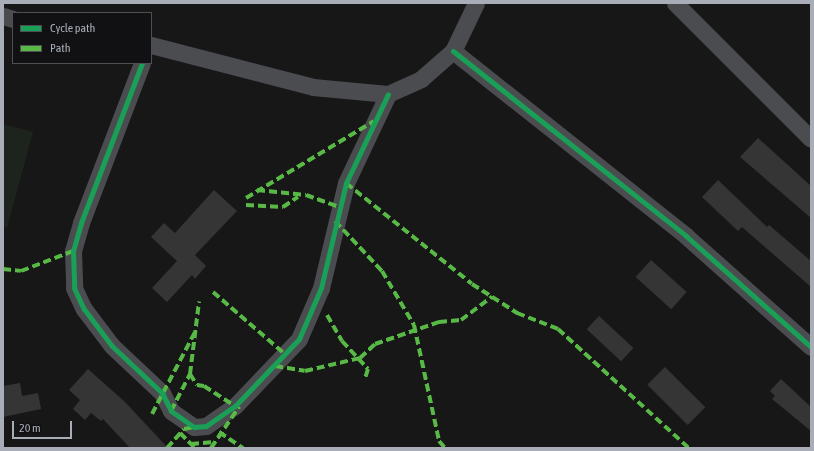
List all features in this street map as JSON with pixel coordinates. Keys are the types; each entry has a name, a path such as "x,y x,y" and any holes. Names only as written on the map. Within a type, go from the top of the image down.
{"street":[{"path":"152,46 313,86 388,94 421,79 453,51 476,3"},
{"path":"675,3 811,138"},
{"path":"453,51 686,236 811,347"},
{"path":"142,64 81,223 73,250 74,288 84,309 112,346 162,393 171,411 194,427 206,426 235,406 299,338 321,288 346,183 388,94"}],"shaded area":[{"path":"3,124 33,132 7,228 3,227"}],"building":[{"path":"758,138 811,186 811,218 740,157"},
{"path":"718,180 767,227 769,225 811,261 811,287 742,227 738,231 702,197"},
{"path":"214,190 237,211 195,255 206,266 195,279 192,275 167,302 152,288 177,261 151,237 164,223 175,233"},
{"path":"651,260 687,292 671,309 636,277"},
{"path":"599,316 633,348 621,361 587,329"},
{"path":"665,367 705,407 688,425 647,385"},
{"path":"88,369 125,402 168,448 130,448 103,419 101,421 91,413 85,420 73,409 80,400 69,390"},
{"path":"781,379 811,407 811,431 772,399 775,396 770,391"},
{"path":"20,383 22,396 38,393 41,409 3,417 3,386"}],"marked path":[{"path":"246,198 374,121"},
{"path":"346,183 472,284 517,313 558,329 689,448"},
{"path":"257,190 306,195 339,207"},
{"path":"246,205 283,207 298,197"},
{"path":"335,221 382,271 414,325 439,441 445,448"},
{"path":"3,269 21,271 73,251"},
{"path":"213,292 286,355"},
{"path":"275,366 305,371 360,358 375,344 439,322 461,320 492,297"},
{"path":"171,411 190,374 199,302"},
{"path":"327,315 342,341 368,369 365,378"},
{"path":"152,414 195,332"},
{"path":"190,374 197,385 204,386 235,406"},
{"path":"211,448 239,407"},
{"path":"167,448 184,429 194,427"},
{"path":"219,432 243,448"},
{"path":"180,433 194,447"},
{"path":"191,444 214,442"}],"cycle path":[{"path":"453,51 686,236 811,347"},
{"path":"142,64 81,223 73,251 74,288 84,309 112,346 162,393 171,411 194,427 206,426 235,406 299,339 321,288 346,183 388,94"}]}
